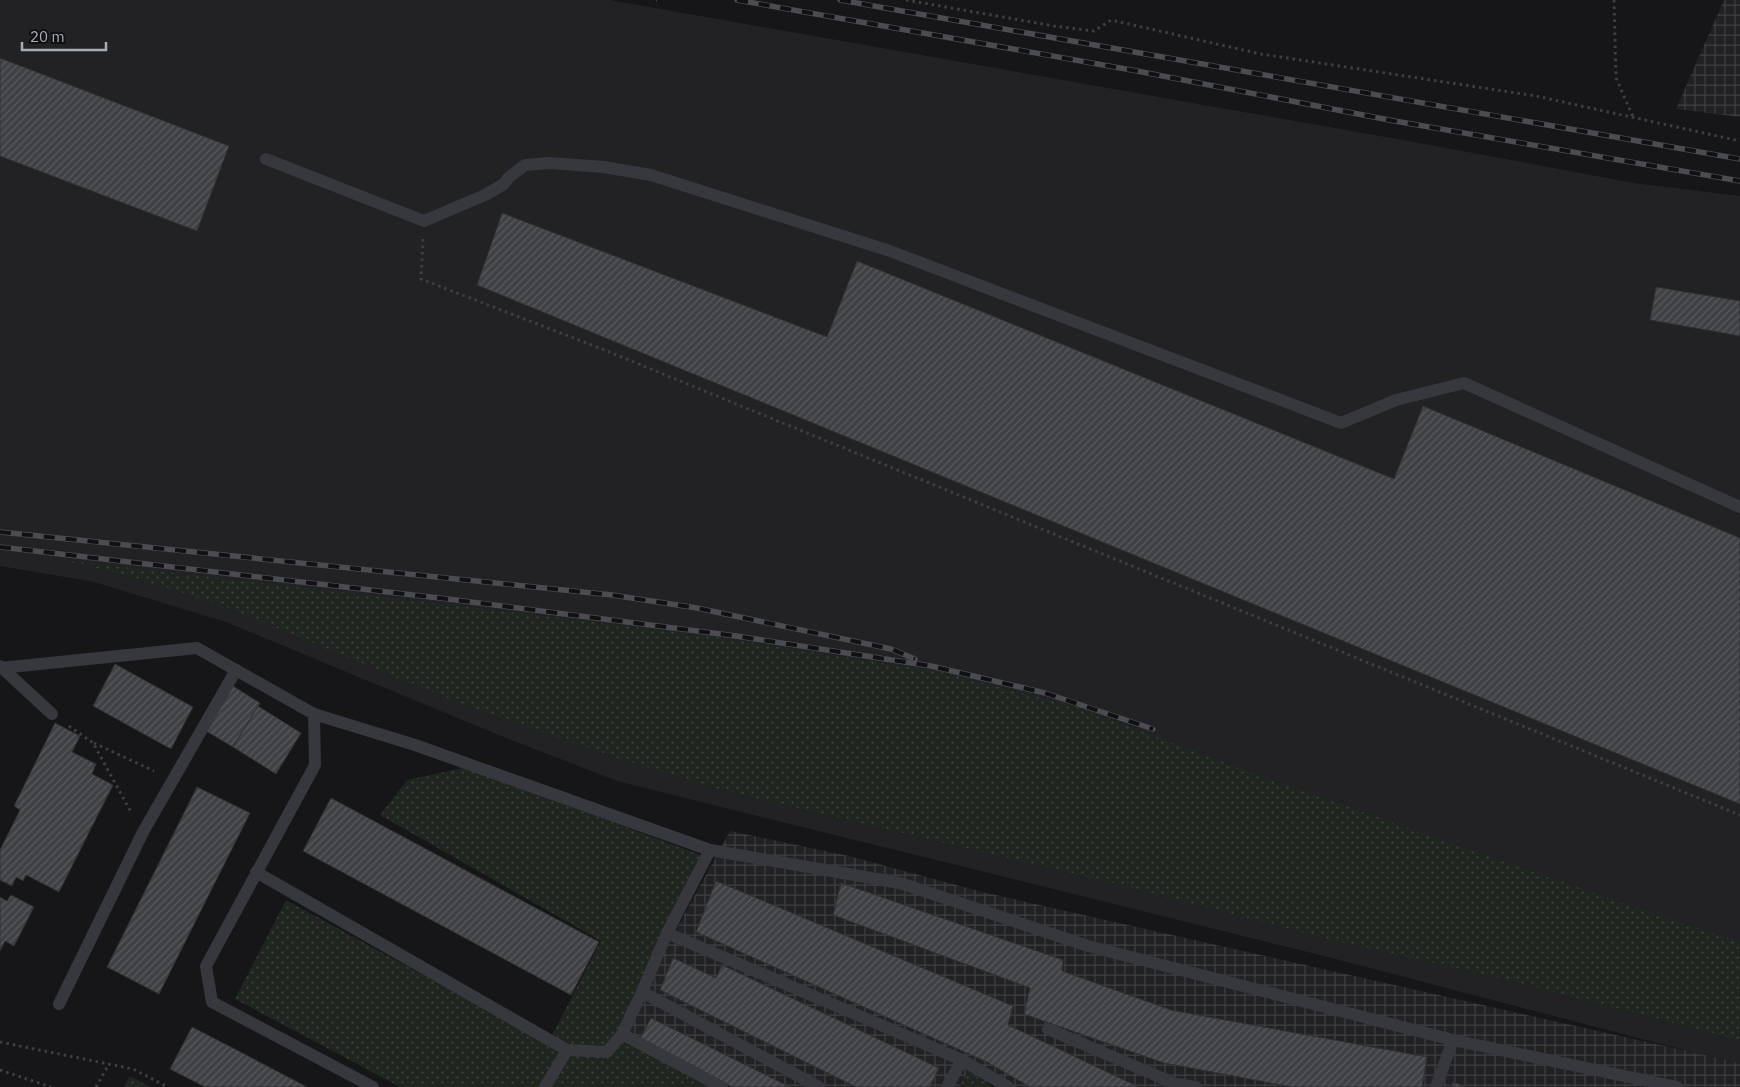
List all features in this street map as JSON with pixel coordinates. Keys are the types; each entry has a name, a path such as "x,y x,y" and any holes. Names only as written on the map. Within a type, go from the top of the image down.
{"lane":[{"path":"266,159 424,221 484,195 504,184 508,178 525,165 549,163 604,167 651,175 890,251 1341,423 1396,400 1464,383 1740,507"},
{"path":"0,667 197,648 314,714 415,745 710,850 900,884 1088,946 1453,1040 1677,1087"},
{"path":"0,667 52,714"},
{"path":"58,1004 143,832 236,670"},
{"path":"314,714 315,765 206,966 212,1002 373,1087"},
{"path":"256,872 567,1050 608,1052 622,1034 668,933 710,850"},
{"path":"668,933 962,1060 1008,1087"},
{"path":"642,992 819,1087"},
{"path":"1048,1029 1176,1084 1196,1087"},
{"path":"622,1034 722,1087"},
{"path":"1436,1087 1453,1040"},
{"path":"544,1087 567,1050"},
{"path":"947,1087 962,1060"}],"path":[{"path":"906,0 1054,26 1094,31 1111,20 1262,54 1536,96 1740,141"},
{"path":"1614,0 1616,78 1633,117"},
{"path":"424,221 421,279 602,349 1740,815"},
{"path":"52,714 93,743 172,780"},
{"path":"93,743 143,832"},
{"path":"0,1042 133,1068 168,1087"},
{"path":"96,1087 109,1064"},
{"path":"0,1070 51,1087"}],"shaded area":[{"path":"0,0 610,0 1414,142 1634,183 1740,196 1740,1063 1324,956 617,781 496,734 226,622 94,582 0,566"},
{"path":"1724,0 1740,0 1740,117 1676,109"},
{"path":"62,560 709,636 941,672 1080,708 1238,768 1645,911 1740,942 1740,1040 1497,977 1324,938 1122,885 719,789 618,758 457,702 219,604 123,574"},
{"path":"467,767 711,859 667,933 617,1031 727,1087 400,1087 235,999 286,900 548,1043 601,941 380,815 407,780"},
{"path":"730,831 849,856 982,892 1740,1063 1740,1087 1011,1087 995,1077 980,1087 739,1087 622,1029"},
{"path":"968,1071 993,1087 959,1087"},
{"path":"130,1076 150,1087 124,1087"}],"building":[{"path":"0,58 229,146 197,231 0,156"},
{"path":"502,213 827,337 857,261 1394,479 1423,406 1740,538 1740,804 477,285"},
{"path":"1656,287 1740,301 1740,336 1650,320"},
{"path":"115,664 193,707 171,749 93,706"},
{"path":"233,686 260,703 233,747 206,731"},
{"path":"258,706 301,733 276,774 233,747"},
{"path":"55,723 80,736 72,752 96,764 92,774 113,785 59,892 26,875 23,881 16,877 12,886 0,880 0,850 20,810 14,806"},
{"path":"197,787 250,813 159,994 107,967"},
{"path":"331,798 599,942 571,995 303,851"},
{"path":"716,881 1013,1006 1008,1025 1139,1087 1030,1087 987,1062 696,932"},
{"path":"841,883 1063,960 1062,971 1171,1010 1427,1057 1422,1087 1292,1087 1164,1063 1024,1014 1030,988 833,915"},
{"path":"11,895 34,907 14,946 5,941 0,951 0,897 7,901"},
{"path":"673,958 716,978 722,965 939,1068 930,1087 856,1087 660,990"},
{"path":"651,1018 790,1087 732,1087 639,1041"},
{"path":"192,1027 307,1087 205,1087 170,1069"},
{"path":"1453,1082 1466,1087 1451,1087"}],"railway":[{"path":"737,0 1137,71 1389,120 1740,181"},
{"path":"840,0 1740,159"},
{"path":"0,532 612,595 697,608 891,649 915,659"},
{"path":"0,547 448,599 736,636 931,666 1045,693 1153,729"}]}
